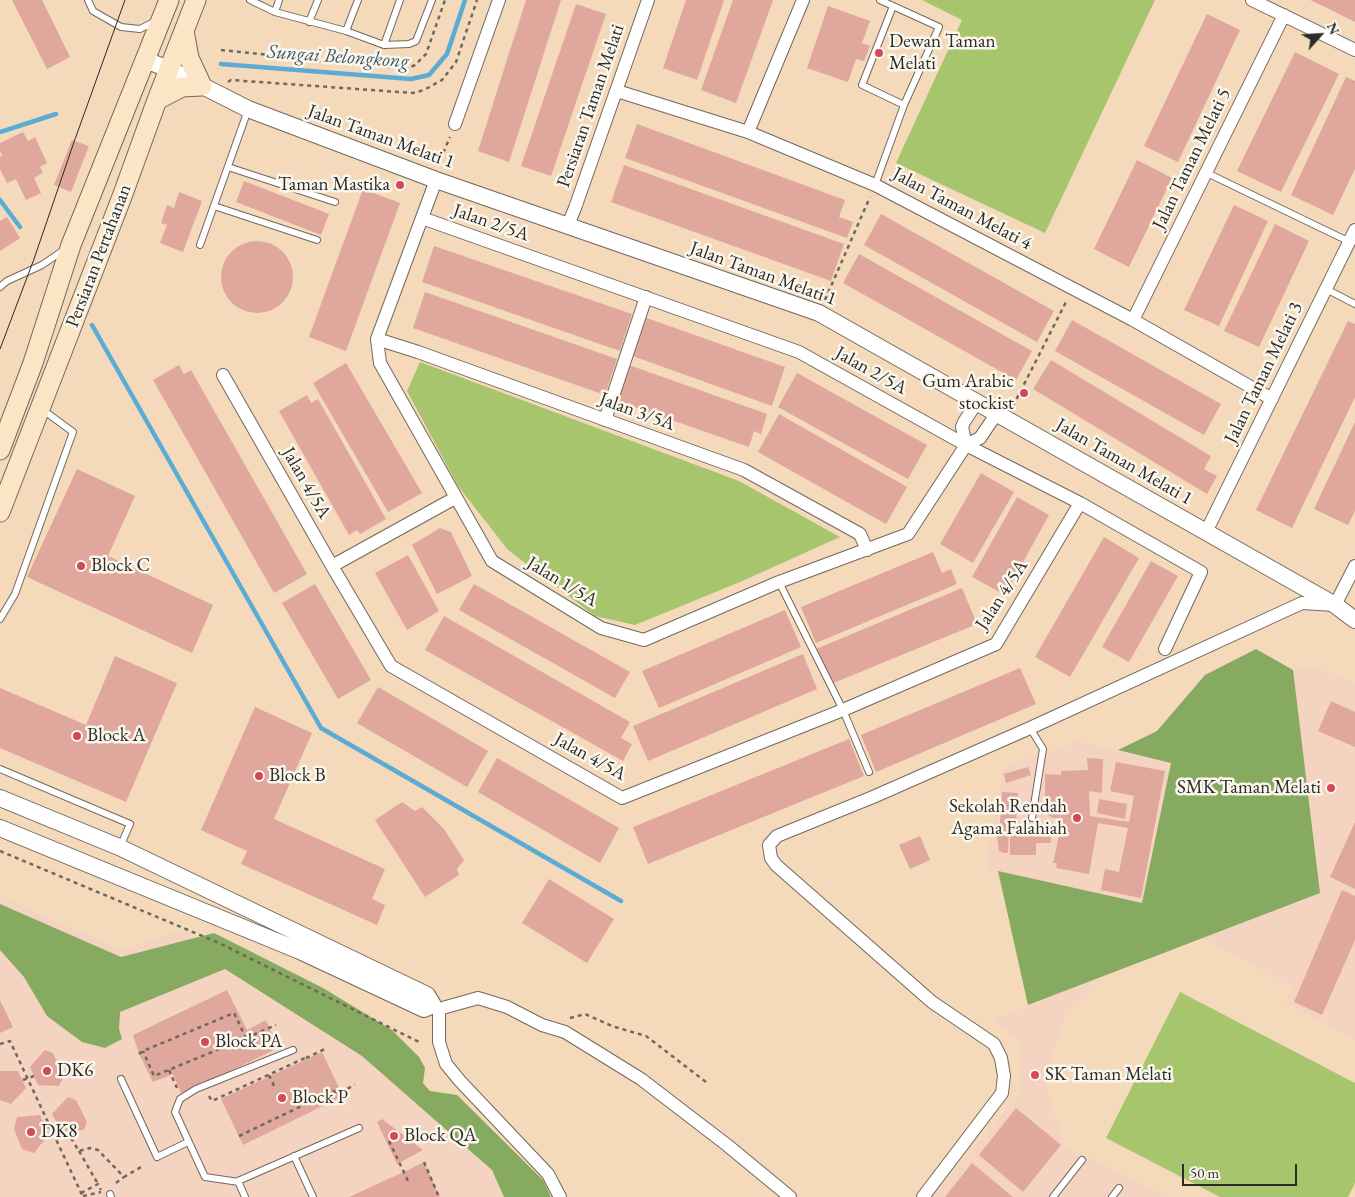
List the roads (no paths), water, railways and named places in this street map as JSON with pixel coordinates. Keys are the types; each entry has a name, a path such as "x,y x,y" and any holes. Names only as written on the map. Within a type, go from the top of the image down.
{"main road":[{"name":"Persiaran Pertahanan","path":"0,512 124,194 157,100 196,0"},
{"name":"Persiaran Pertahanan","path":"0,450 34,363 71,245 166,8"},
{"path":"157,100 182,87 202,86 189,58 184,31"}],"street":[{"path":"455,124 499,0"},
{"path":"633,0 647,2"},
{"path":"748,132 803,0"},
{"path":"1252,0 1355,50"},
{"name":"Persiaran Taman Melati","path":"568,225 576,208 647,2"},
{"name":"Jalan Taman Melati 5","path":"1133,320 1284,15"},
{"name":"Jalan Taman Melati 1","path":"145,60 169,69 248,109 436,180 819,313 1335,605 1355,620"},
{"name":"Jalan Taman Melati 4","path":"616,91 748,132 875,185 1133,320 1272,399"},
{"name":"Jalan 1/5A","path":"436,180 377,339 380,363 492,562 601,628 644,640 779,582 908,534 966,445 980,438 1001,416"},
{"name":"Jalan 2/5A","path":"422,218 799,352 966,445 1080,503 1201,572 1165,649"},
{"name":"Jalan Taman Melati 3","path":"1206,532 1352,236"},
{"path":"605,420 646,297"},
{"name":"Jalan 3/5A","path":"377,339 418,352 744,470 860,534 867,550"},
{"name":"Jalan 4/5A","path":"223,375 332,566 392,666 622,798 843,710 996,644 1080,503"},
{"path":"966,445 962,428 977,402"},
{"path":"332,566 455,498"},
{"path":"923,1197 1002,1093 1004,1076 1001,1058 994,1044 932,1002 776,865 771,858 769,845 777,836 873,797 1030,728 1302,603 1335,605 1355,566"},
{"path":"0,798 120,847 427,995 436,1007 439,1042 446,1064 548,1174 560,1197"},
{"path":"0,828 300,951 424,1009 478,998 507,1007 542,1026 565,1032 641,1079 728,1145 790,1197"}],"lane":[{"path":"88,0 93,11 121,27 140,29 166,8"},
{"path":"250,0 275,12 346,31 384,45 409,44 416,41 432,0"},
{"path":"275,12 279,0"},
{"path":"309,22 318,0"},
{"path":"346,31 358,0"},
{"path":"384,45 400,0"},
{"path":"875,185 904,105 938,27 880,0"},
{"path":"893,6 862,85 904,105"},
{"path":"200,245 248,109"},
{"path":"228,167 334,202"},
{"path":"1207,173 1352,236"},
{"path":"214,206 317,240"},
{"path":"0,287 7,281 42,265 71,245"},
{"path":"1326,289 1355,304"},
{"path":"0,619 15,594 73,432 40,408"},
{"path":"779,582 843,710 869,772"},
{"path":"1030,728 1043,749 1032,818"},
{"path":"0,769 130,824 120,847"},
{"path":"293,1050 196,1089 180,1098 174,1112 205,1177 239,1182 359,1128"},
{"path":"122,1079 157,1157 188,1142"},
{"path":"294,1156 313,1197"},
{"path":"1053,1197 1082,1160"},
{"path":"239,1182 245,1197"},
{"path":"1112,1197 1119,1188"}],"waterway":[{"name":"Sungai Belongkong","path":"221,64 411,79 429,75 447,54 465,0"},
{"name":"Sungai Belongkong","path":"0,132 56,114"},
{"path":"0,200 20,227"},
{"path":"92,325 321,728 621,901"}],"tram line":[{"path":"0,349 34,259 125,0"}],"place":[{"name":"Dewan Taman Melati","path":"879,53"},
{"name":"Taman Mastika","path":"400,185"},
{"name":"Gum Arabic stockist","path":"1024,393"},
{"name":"Block C","path":"81,566"},
{"name":"Block A","path":"77,736"},
{"name":"Block B","path":"259,776"},
{"name":"SMK Taman Melati","path":"1331,788"},
{"name":"Sekolah Rendah Agama Falahiah","path":"1077,818"},
{"name":"Block PA","path":"205,1042"},
{"name":"DK6","path":"47,1071"},
{"name":"SK Taman Melati","path":"1035,1075"},
{"name":"Block P","path":"282,1098"},
{"name":"DK8","path":"31,1132"},
{"name":"Block QA","path":"394,1136"}]}
